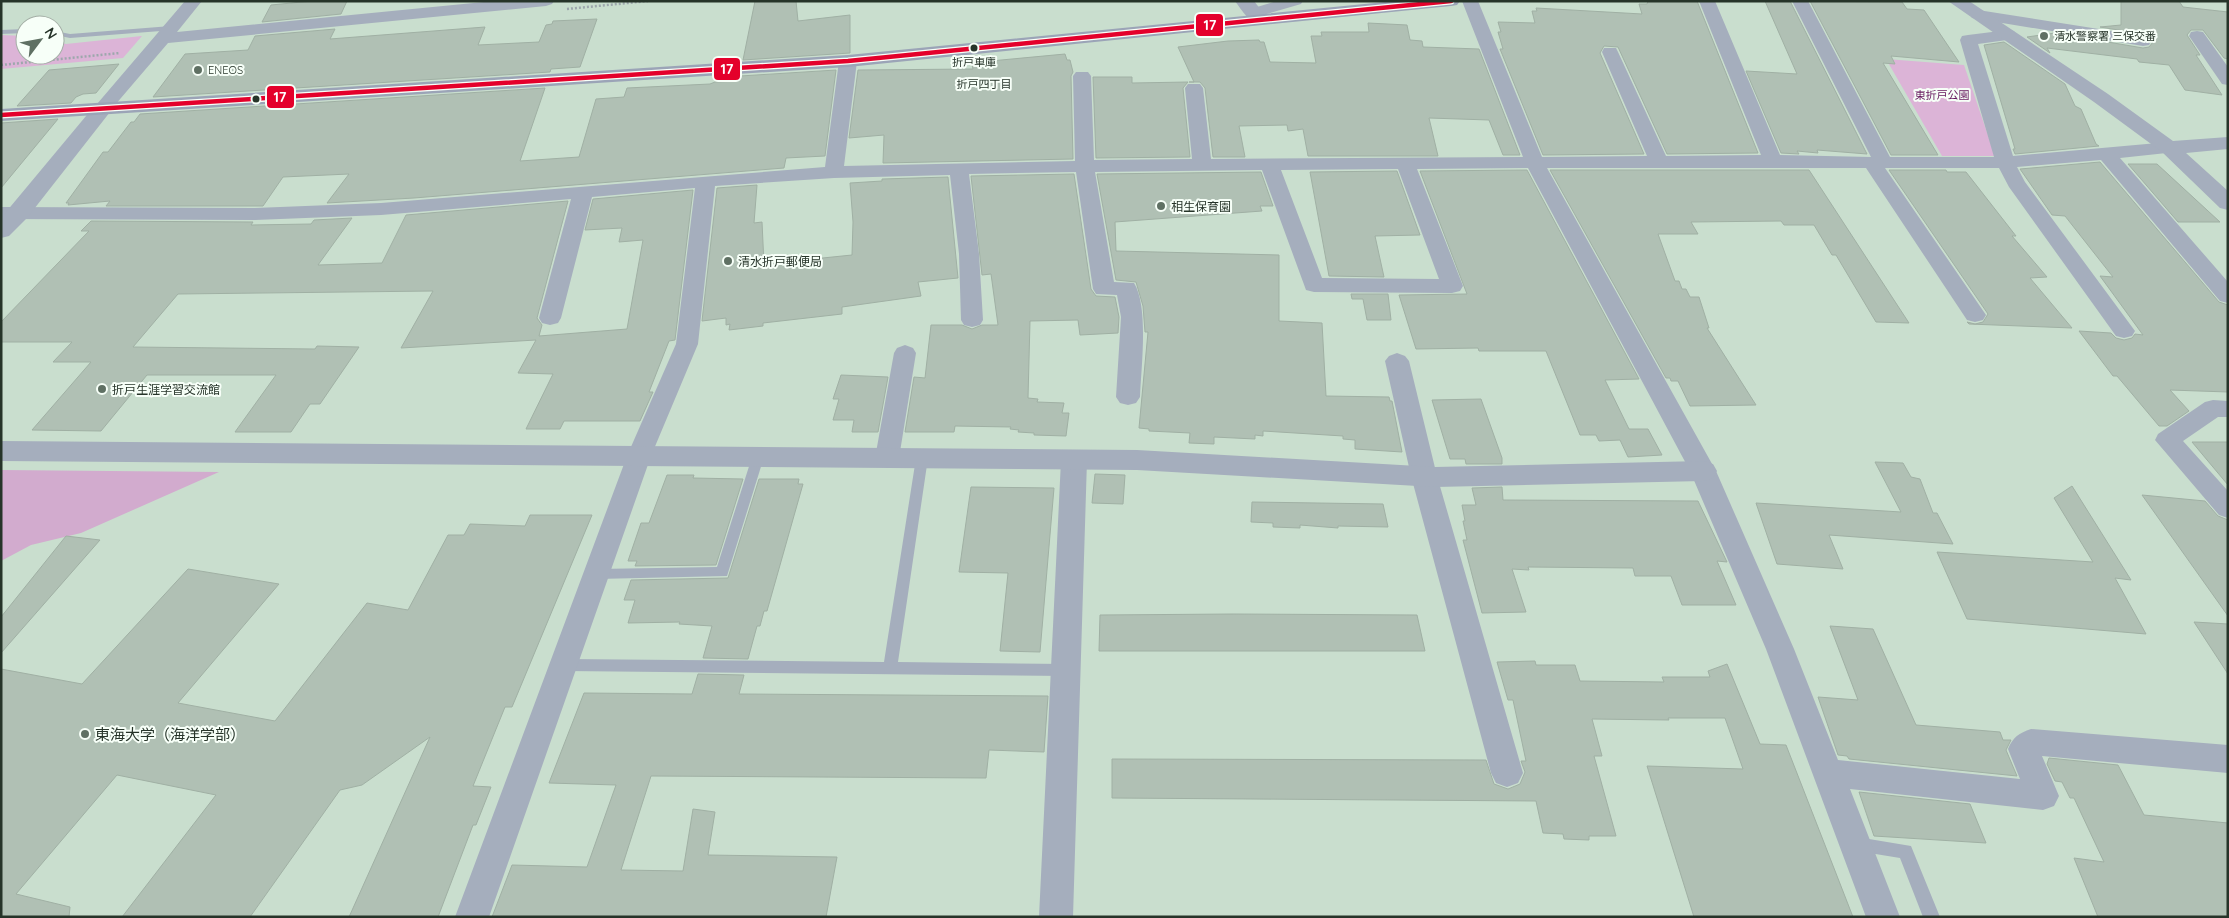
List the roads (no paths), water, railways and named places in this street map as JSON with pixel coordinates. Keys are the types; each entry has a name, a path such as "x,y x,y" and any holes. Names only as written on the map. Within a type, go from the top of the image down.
{"main road":[{"path":"1,115 848,61 1252,11 1451,1"}],"street":[{"path":"1,231 10,213 194,1"},
{"path":"162,39 546,1"},
{"path":"1252,11 1295,1"},
{"path":"1470,1 1536,163 1703,470 1780,649 1884,917"},
{"path":"1707,1 1773,161"},
{"path":"1800,1 1878,163 1975,315"},
{"path":"1957,1 2101,98 2169,148 2228,203"},
{"path":"1978,15 2143,41"},
{"path":"2008,35 1968,40 2006,162 2016,184 2124,331"},
{"path":"2197,36 2228,80"},
{"path":"1610,52 1659,162"},
{"path":"834,172 848,61"},
{"path":"1082,76 1085,166 1089,203 1104,289 1126,288 1132,317 1128,397"},
{"path":"1194,88 1202,165"},
{"path":"10,213 255,214 381,209 706,181 834,172 959,168 1405,163 2006,162 2228,143"},
{"path":"2106,154 2228,296"},
{"path":"1269,164 1314,285 1452,286 1405,163"},
{"path":"959,168 969,254 972,320"},
{"path":"472,917 565,665 639,456 687,344 706,181"},
{"path":"550,318 582,192"},
{"path":"887,458 905,353"},
{"path":"1398,361 1424,476 1507,773"},
{"path":"2228,409 2213,408 2167,440 2228,508"},
{"path":"1,452 1074,460 1202,463 1424,476 1703,470"},
{"path":"1056,917 1074,460"},
{"path":"1828,773 2043,796 2023,749 2031,742 2228,759"}],"lane":[{"path":"1,32 15,31"},
{"path":"65,35 162,39"},
{"path":"597,574 722,572 758,457"},
{"path":"890,668 922,458"},
{"path":"565,665 1066,670"},
{"path":"1856,844 1905,851 1932,917"}],"place":[{"name":"清水警察署 三保交番","path":"2044,36"},
{"name":"折戸車庫","path":"974,48"},
{"name":"ENEOS","path":"198,70"},
{"name":"相生保育園","path":"1161,206"},
{"name":"清水折戸郵便局","path":"728,261"},
{"name":"折戸生涯学習交流館","path":"102,389"},
{"name":"東海大学（海洋学部）","path":"85,734"}],"district":[{"name":"折戸四丁目","path":"984,84"}],"park label":[{"name":"東折戸公園","path":"1942,95"}]}
